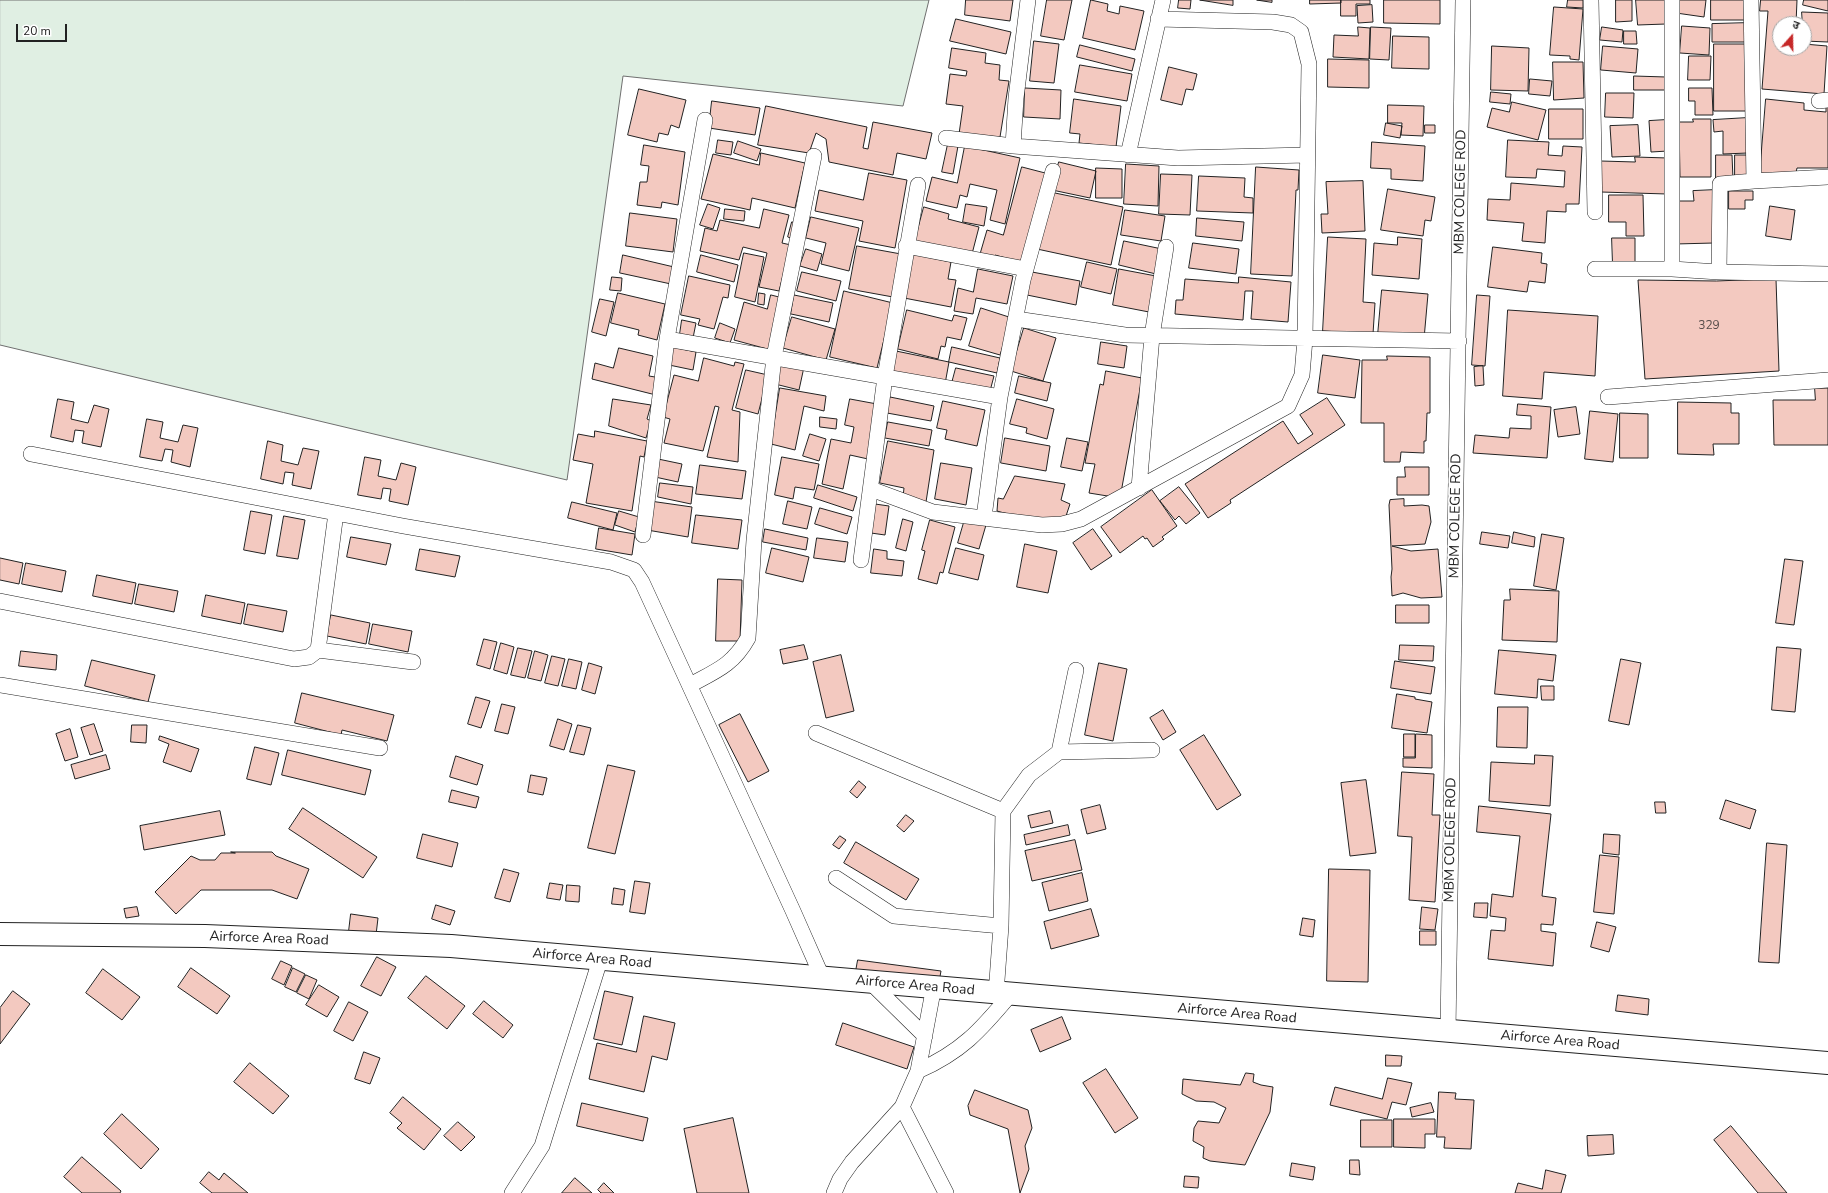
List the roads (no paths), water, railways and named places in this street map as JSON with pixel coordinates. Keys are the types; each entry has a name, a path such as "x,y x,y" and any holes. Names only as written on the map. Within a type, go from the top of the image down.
{"street":[{"path":"1013,146 1016,98 1028,0"},
{"path":"1128,155 1163,0"},
{"name":"MBM COLEGE ROD","path":"1448,1032 1463,0"},
{"path":"1591,0 1594,212"},
{"path":"1672,0 1672,269"},
{"path":"1751,0 1754,181"},
{"path":"871,489 933,512 1042,525 1062,524 1081,518 1139,488 1185,461 1288,406 1302,374 1305,339 1309,64 1301,32 1291,25 1273,22 1158,19"},
{"path":"644,535 667,339 705,120"},
{"path":"946,138 1013,146 1178,158 1307,155"},
{"path":"690,685 728,664 740,652 748,638 754,540 774,357 814,156"},
{"path":"984,517 1000,397 1026,269 1053,171"},
{"path":"1719,272 1720,184 1828,177"},
{"path":"861,560 885,377 906,246 918,185"},
{"path":"906,246 1026,269"},
{"path":"1139,488 1152,336 1166,247"},
{"path":"1595,269 1672,269 1719,272 1828,274"},
{"path":"1016,319 1124,336 1459,341"},
{"path":"667,339 1000,397"},
{"path":"1608,397 1828,380"},
{"path":"31,454 336,513 611,562 634,570 642,582 690,685 823,979"},
{"path":"0,601 294,659 309,657 318,650 336,513"},
{"path":"318,650 413,662"},
{"path":"1059,752 1076,670"},
{"path":"0,685 380,748"},
{"path":"816,733 1003,811"},
{"path":"918,1071 940,1061 961,1047 981,1030 1003,994 1001,926 1003,811 1029,774 1059,752 1152,750"},
{"path":"836,878 894,916 1001,926"},
{"name":"Airforce Area Road","path":"0,934 205,936 443,946 823,979 934,986 1003,994 1828,1063"},
{"path":"512,1193 542,1146 600,960"},
{"path":"868,981 925,1036"},
{"path":"834,1193 840,1179 852,1162 902,1107 918,1071 934,986"},
{"path":"902,1107 946,1193"}]}
